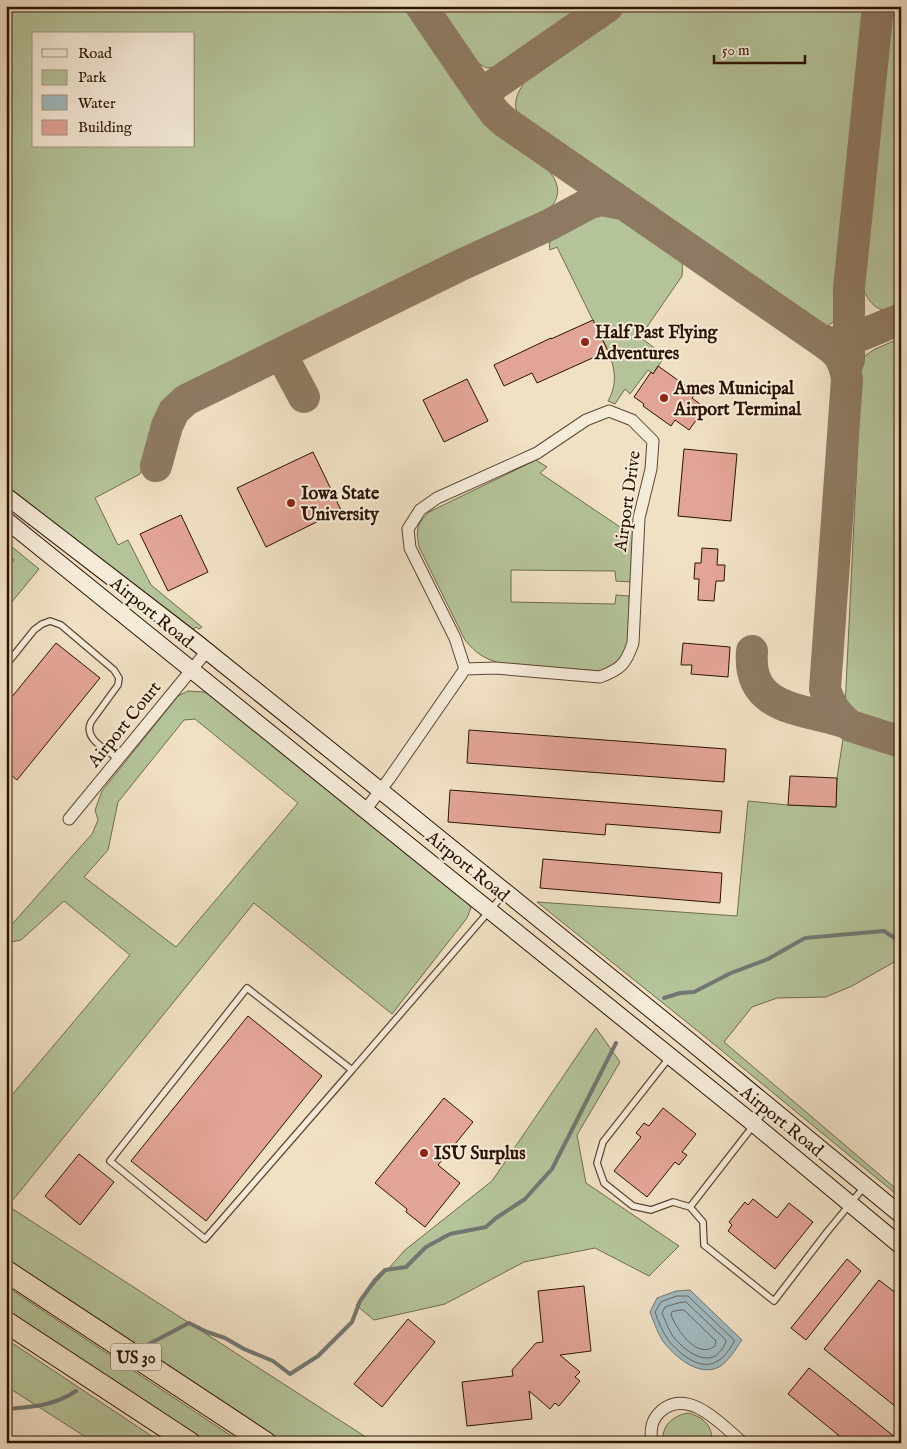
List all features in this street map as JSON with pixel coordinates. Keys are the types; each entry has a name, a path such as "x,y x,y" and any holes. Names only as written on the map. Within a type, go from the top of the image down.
{"highway":[{"name":"US 30","path":"6,1271 266,1443"},
{"name":"US 30","path":"6,1322 190,1443"}],"main road":[{"name":"Airport Road","path":"6,496 207,651 901,1215"},
{"name":"Airport Road","path":"6,520 671,1056 901,1246"}],"street":[{"name":"Airport Drive","path":"609,411 632,420 653,441 651,469 639,518 633,643 627,660 615,671 600,677 495,668 466,669 455,638 410,548 408,529 420,510 437,498 537,453 586,420 609,411"},
{"name":"Airport Court","path":"69,820 207,651"},
{"path":"366,809 381,791 466,669"},
{"path":"652,1443 650,1431 654,1420 662,1411 672,1405 691,1404 701,1409 730,1439 743,1443"}],"lane":[{"path":"6,665 34,630 42,624 50,621 61,625 114,670 119,678 118,685 88,728 90,737 118,759"},
{"path":"352,1070 247,988 110,1161 206,1239 491,910 505,892"},
{"path":"671,1056 603,1142 597,1163 604,1183 633,1206 652,1210 673,1202 690,1207 703,1222 704,1246 774,1301 866,1186"},
{"path":"690,1207 769,1106"}],"green space":[{"path":"6,6 409,6 489,122 543,165 553,177 558,190 554,204 539,218 182,393 160,415 140,474 95,498 118,545 128,540 151,585 202,627 190,629 6,488"},
{"path":"433,6 595,6 521,56 503,66 487,68 468,58"},
{"path":"631,6 868,6 837,319 822,330 528,129 522,122 516,109 516,102 520,90 529,76"},
{"path":"889,6 901,6 901,309 893,310 876,307 872,304 862,287"},
{"path":"612,214 624,218 677,253 682,265 682,276 640,337 665,356 653,374 648,370 630,394 625,389 615,404 608,401 613,388 614,376 608,351 557,247 550,250 549,247 550,240 557,232 592,215"},
{"path":"901,338 901,732 861,720 845,707 862,358 875,349"},
{"path":"536,460 547,467 540,473 620,527 622,522 634,529 630,582 616,581 615,571 511,570 511,602 615,604 616,595 629,596 630,623 625,650 615,664 600,671 499,663 480,654 465,640 419,547 417,536 419,524 429,512"},
{"path":"6,542 39,569 6,609 6,570 14,560 6,554"},
{"path":"188,691 205,692 212,696 467,900 471,908 467,918 392,1014 254,903 8,1206 375,1443 283,1443 6,1259 6,1102 130,955 64,901 21,940 6,943 6,931 92,834 98,820 95,810 102,791 178,696","holes":["195,719 298,803 176,947 84,877 108,850 118,802 184,720"]},
{"path":"843,739 901,756 901,960 852,986 826,997 777,998 752,1007 724,1042 901,1193 901,1198 537,902 737,916 748,801 836,807 837,778"},
{"path":"596,1028 620,1062 577,1135 586,1183 679,1246 649,1276 595,1248 524,1262 445,1304 374,1320 356,1305 405,1250 492,1181"},
{"path":"6,1286 242,1443 204,1443 6,1311"},
{"path":"6,1339 162,1443 95,1443 6,1386"},
{"path":"688,1413 699,1417 706,1423 711,1432 712,1443 663,1443 664,1432 669,1423 682,1414"}],"water":[{"path":"690,1290 742,1340 732,1355 719,1367 704,1370 689,1365 665,1344 656,1328 650,1312 657,1298 676,1291"}],"building":[{"path":"593,320 608,351 537,383 532,373 504,386 494,365"},
{"name":"Ames Municipal Airport Terminal","path":"658,366 696,393 692,398 705,408 689,430 675,420 671,426 643,406 644,404 634,397 651,372 653,374"},
{"path":"467,379 488,421 444,442 423,400"},
{"path":"684,449 737,454 731,521 678,516"},
{"name":"Iowa State University","path":"313,452 341,510 266,547 237,488"},
{"path":"181,515 208,572 168,591 140,534"},
{"path":"702,548 718,549 717,565 725,565 724,581 716,581 714,601 698,600 699,579 694,579 695,563 701,563"},
{"path":"56,643 100,678 17,780 6,771 6,704"},
{"path":"683,643 730,647 728,677 691,674 692,665 681,665"},
{"path":"469,730 726,749 724,782 467,763"},
{"path":"790,776 837,778 836,807 788,805"},
{"path":"450,790 722,811 720,833 606,824 605,835 448,822"},
{"path":"543,859 722,873 720,903 540,888"},
{"path":"248,1016 322,1076 206,1221 131,1161"},
{"name":"ISU Surplus","path":"444,1098 473,1122 438,1165 460,1183 425,1227 406,1212 407,1209 375,1183"},
{"path":"663,1108 696,1134 682,1152 687,1155 679,1165 675,1162 647,1197 614,1171 641,1137 636,1133 644,1123 649,1126"},
{"path":"79,1154 114,1182 80,1225 45,1196"},
{"path":"753,1199 777,1218 789,1203 813,1222 775,1269 728,1231 732,1225 729,1222 745,1202 748,1205"},
{"path":"847,1259 861,1271 806,1340 791,1328"},
{"path":"879,1280 901,1297 901,1411 824,1349"},
{"path":"584,1286 591,1351 560,1355 580,1372 575,1377 580,1381 559,1406 555,1403 550,1409 529,1391 532,1419 467,1426 462,1382 513,1376 512,1370 536,1343 543,1342 538,1291"},
{"path":"408,1319 435,1342 382,1407 354,1384"},
{"path":"809,1368 901,1443 848,1443 788,1394"}],"waterway":[{"path":"664,998 680,993 694,992 731,973 768,959 805,938 884,931 898,942 901,942"},
{"path":"149,1344 189,1323 273,1361 290,1374 318,1356 352,1322 360,1301 375,1280 385,1270 406,1267 426,1247 450,1234 486,1227 525,1199 552,1169 616,1043"},
{"path":"6,1409 51,1403 76,1391"}],"taxiway":[{"path":"421,6 481,94 495,113 505,122 819,339 831,343 849,340 901,319"},
{"path":"481,94 608,6"},
{"path":"849,360 849,288 878,6"},
{"path":"156,466 167,426 174,411 186,400 463,264 549,225 590,203 601,200 622,204"},
{"path":"819,339 839,355 844,365 847,379 825,689 835,710 851,726 901,742"},
{"path":"281,354 304,397"},
{"path":"752,651 753,671 759,686 769,697 797,710 847,723"}],"place":[{"name":"Half Past Flying Adventures","path":"585,342"},
{"name":"Ames Municipal Airport Terminal","path":"664,398"},
{"name":"Iowa State University","path":"291,503"},
{"name":"ISU Surplus","path":"424,1153"}]}
